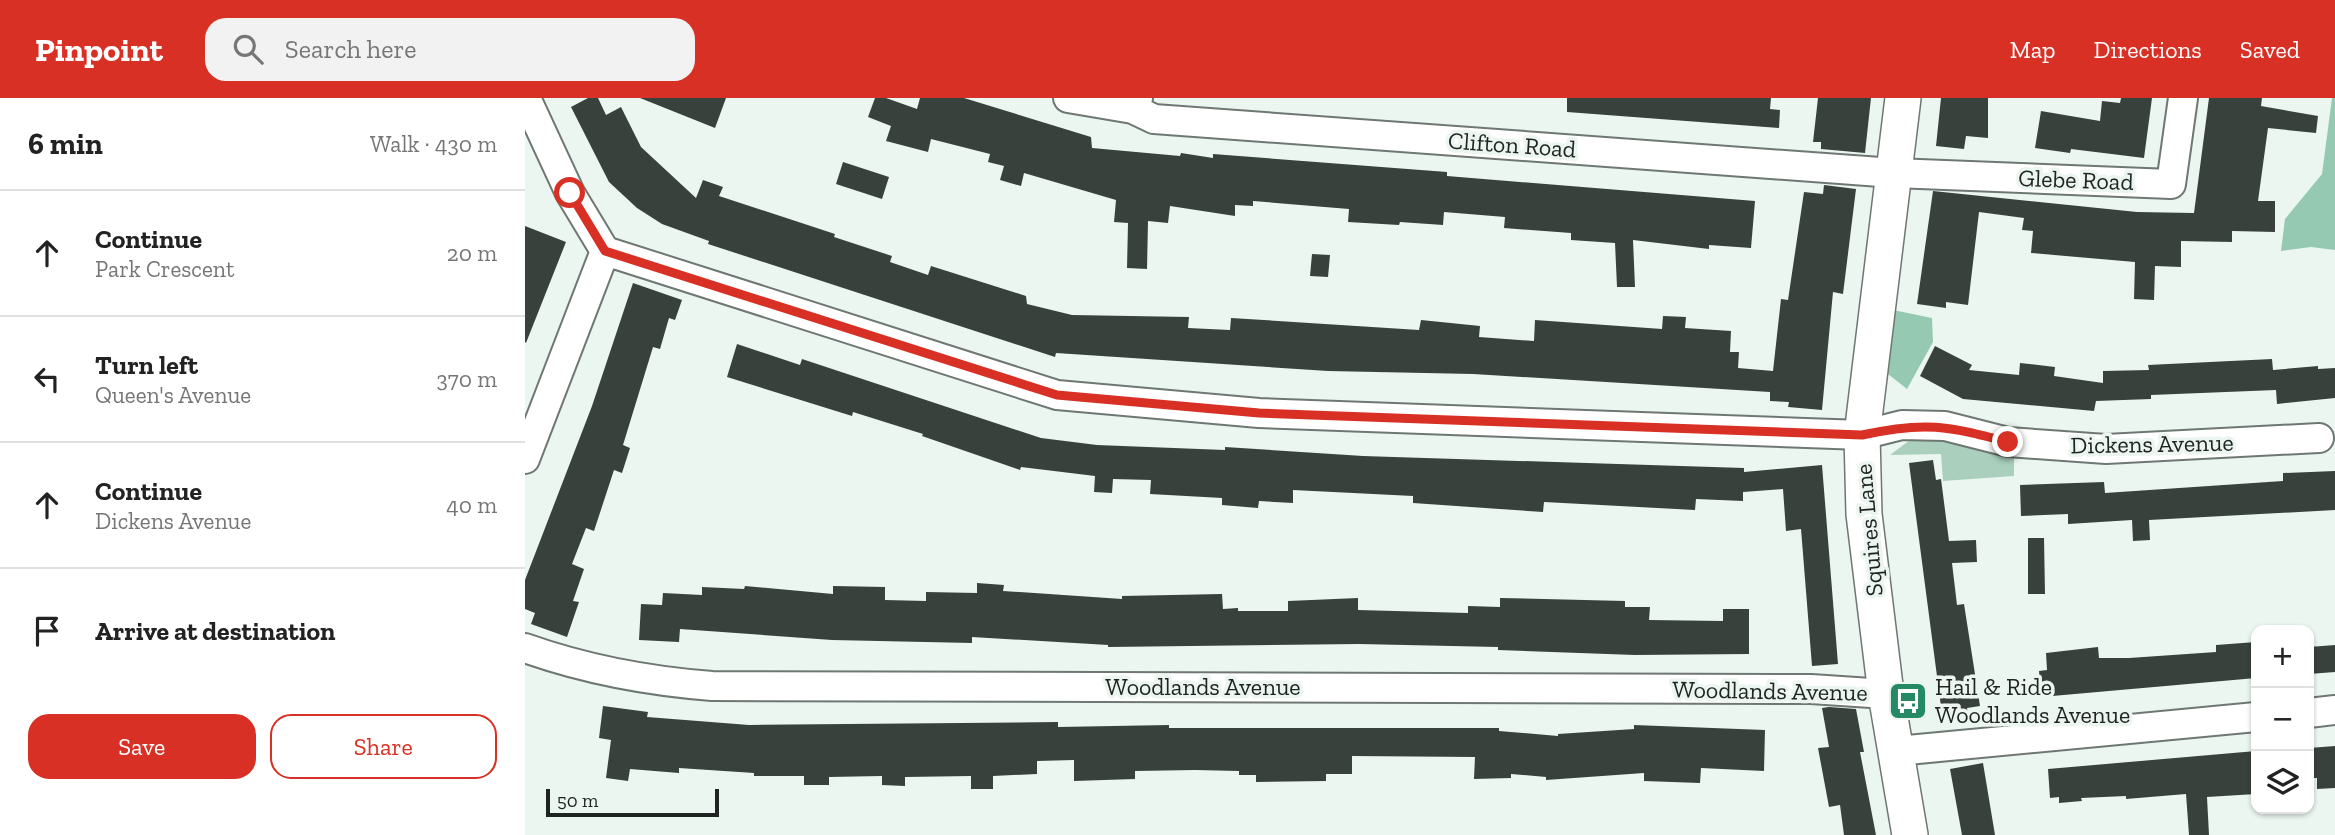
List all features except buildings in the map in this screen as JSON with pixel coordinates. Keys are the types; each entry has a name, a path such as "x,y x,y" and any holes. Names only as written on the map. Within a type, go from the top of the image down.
{"street":[{"path":"525,459 605,251 570,193 533,119 526,98"},
{"name":"Clifton Road","path":"1068,98 1135,103 1154,119 1894,173"},
{"name":"Squires Lane","path":"1903,98 1862,435 1864,514 1886,694 1910,835"},
{"name":"Glebe Road","path":"1894,173 2171,184 2183,98"},
{"name":"Dickens Avenue","path":"605,251 1057,395 1259,413 1862,435 1902,425 1945,426 2008,442 2106,449 2319,438"},
{"name":"Woodlands Avenue","path":"525,648 575,666 651,681 712,686 1811,689 1886,694"},
{"path":"2314,712 2335,710"},
{"path":"1897,751 2251,717"}],"green space":[{"path":"2332,98 2335,98 2335,250 2311,247 2281,251 2285,219 2322,174"},
{"path":"1893,310 1932,318 1933,342 1907,389 1888,374 1885,353"},
{"path":"1914,437 1929,438 2014,458 2014,476 1943,481 1941,454 1890,455"}],"place":[{"name":"Hail & Ride Woodlands Avenue","path":"1908,701"}],"route":[{"path":"570,193 605,251 1057,395 1259,413 1385,415 1862,435 1902,425 1945,426 2008,442"}]}
